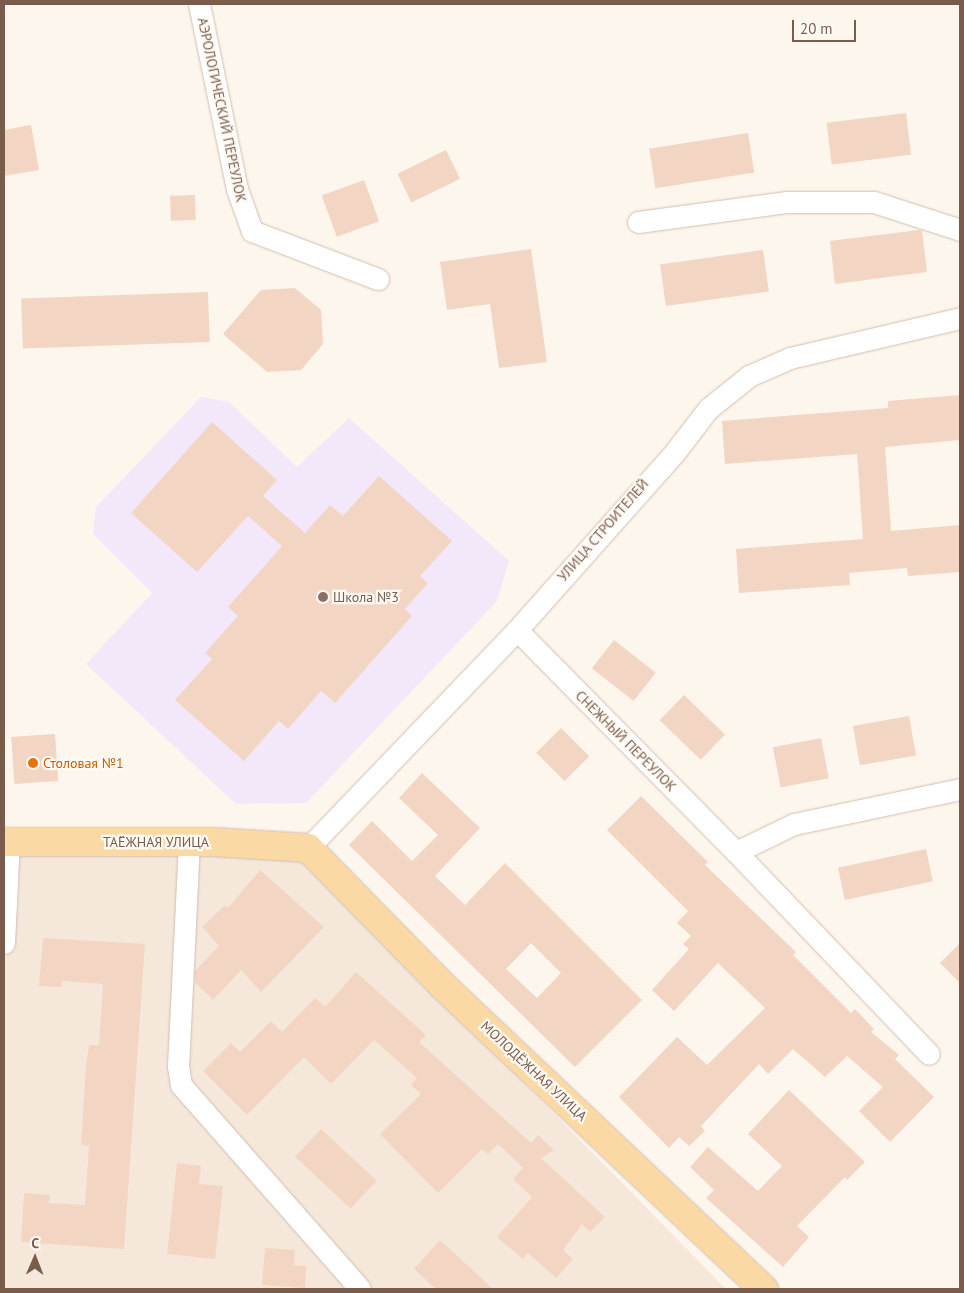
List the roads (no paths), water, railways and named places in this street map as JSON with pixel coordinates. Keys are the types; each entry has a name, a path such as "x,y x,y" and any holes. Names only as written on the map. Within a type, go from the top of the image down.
{"main road":[{"name":"ТАЁЖНАЯ УЛИЦА","path":"6,842 189,842 308,848"},
{"name":"МОЛОДЁЖНАЯ УЛИЦА","path":"308,848 442,985 764,1289"}],"street":[{"name":"АЭРОЛОГИЧЕСКИЙ ПЕРЕУЛОК","path":"199,4 237,189 252,231 378,279"},
{"path":"638,222 786,202 874,202 960,230"},
{"name":"УЛИЦА СТРОИТЕЛЕЙ","path":"308,848 517,630 675,452 708,409 750,376 790,358 960,318"},
{"name":"СНЕЖНЫЙ ПЕРЕУЛОК","path":"517,630 736,852 929,1054"},
{"path":"736,852 794,824 960,790"},
{"path":"4,943 6,842"},
{"path":"189,842 178,1066 181,1084 360,1289"}],"place":[{"name":"Школа №3","path":"323,597"},
{"name":"Столовая №1","path":"33,763"}]}
